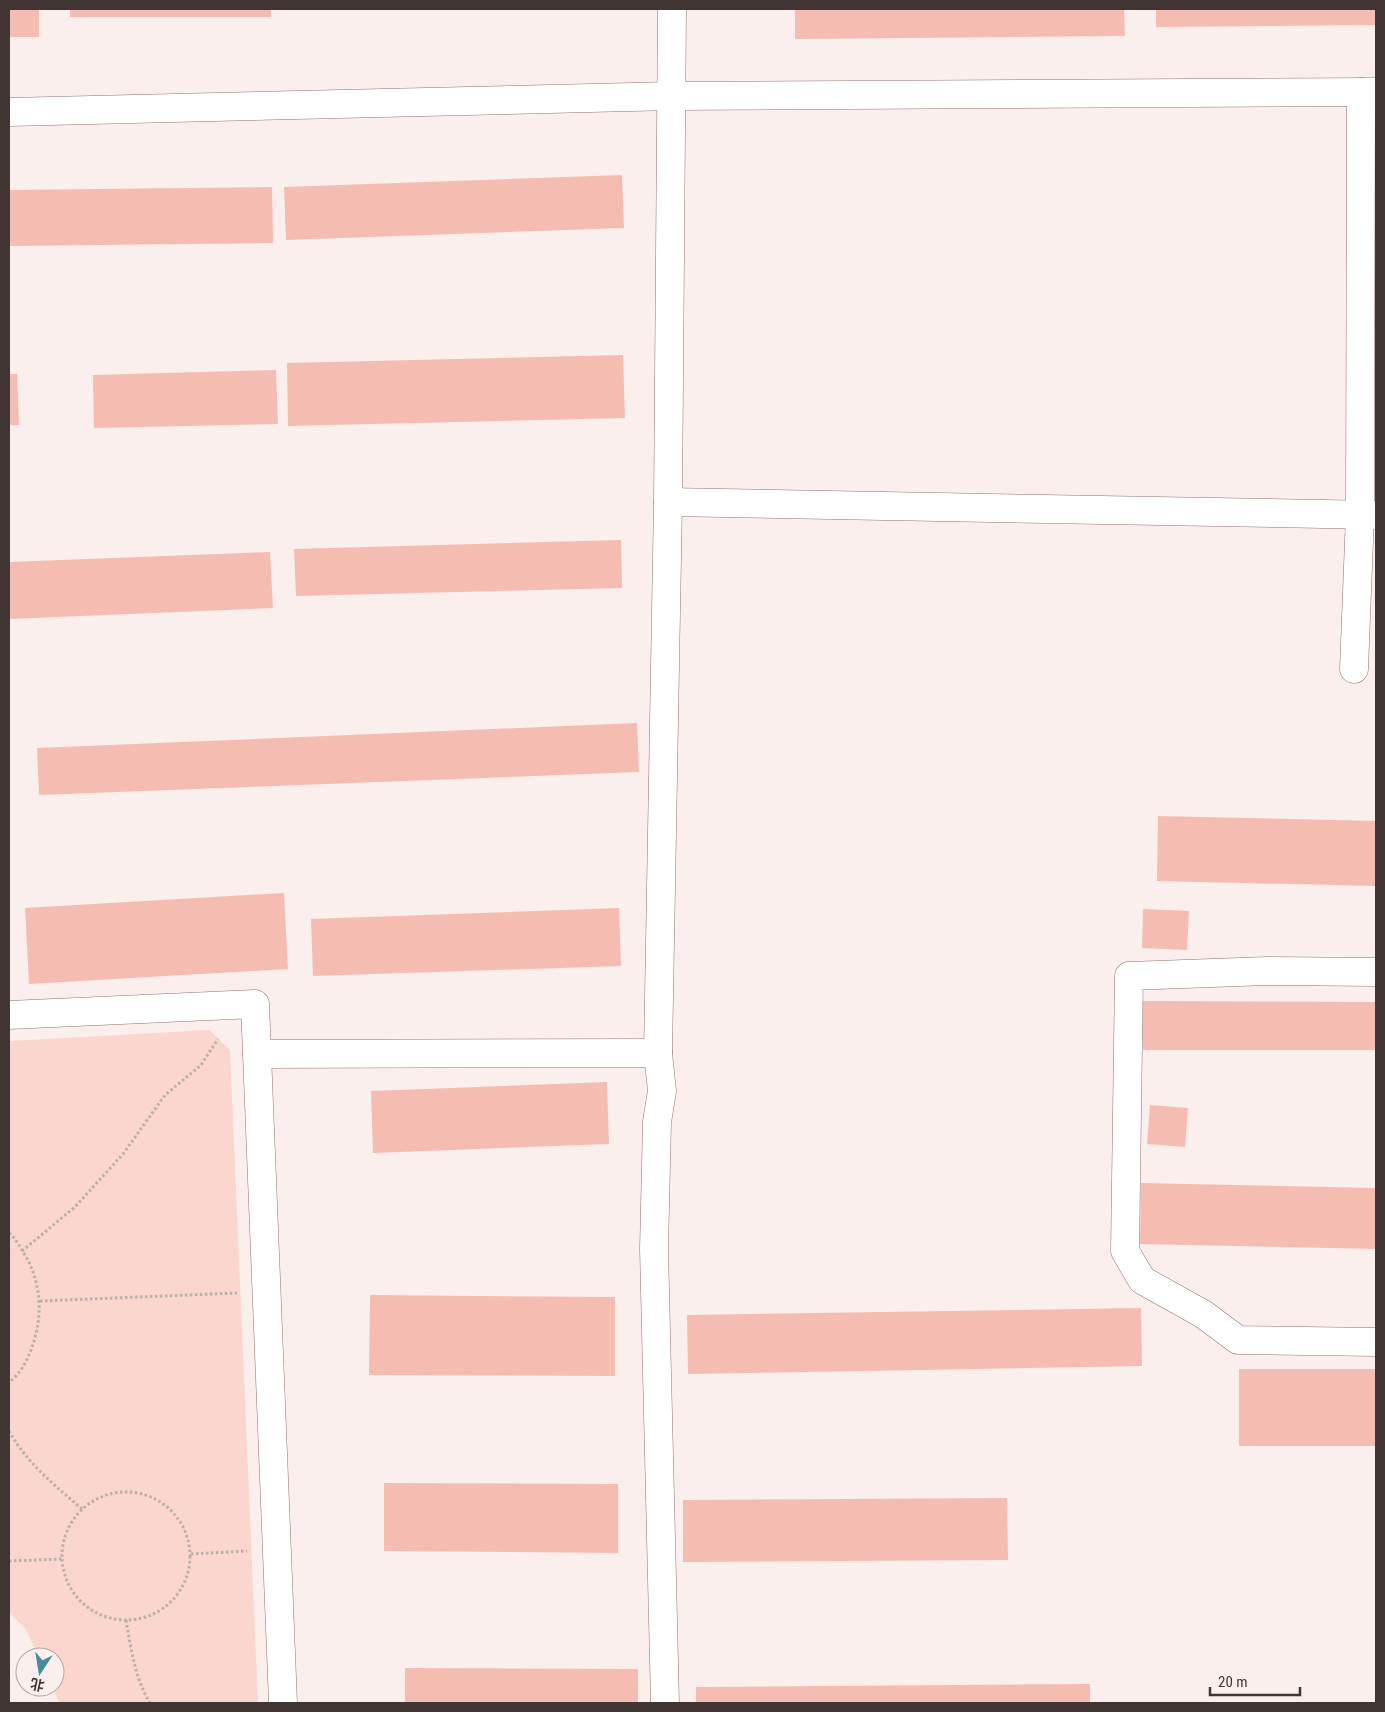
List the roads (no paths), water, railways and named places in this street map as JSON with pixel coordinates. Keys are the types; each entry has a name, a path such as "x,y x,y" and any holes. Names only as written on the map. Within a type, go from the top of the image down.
{"street":[{"path":"665,1703 654,1249 657,1122 662,1091 658,1053 668,502 673,96 672,9"},
{"path":"9,112 673,96 1369,92 1368,515 1354,669"},
{"path":"668,502 1368,515"},
{"path":"1376,972 1267,971 1129,976 1125,1251 1142,1280 1203,1314 1238,1340 1376,1342"},
{"path":"9,1015 255,1004 283,1703"},
{"path":"257,1054 658,1053"}]}
